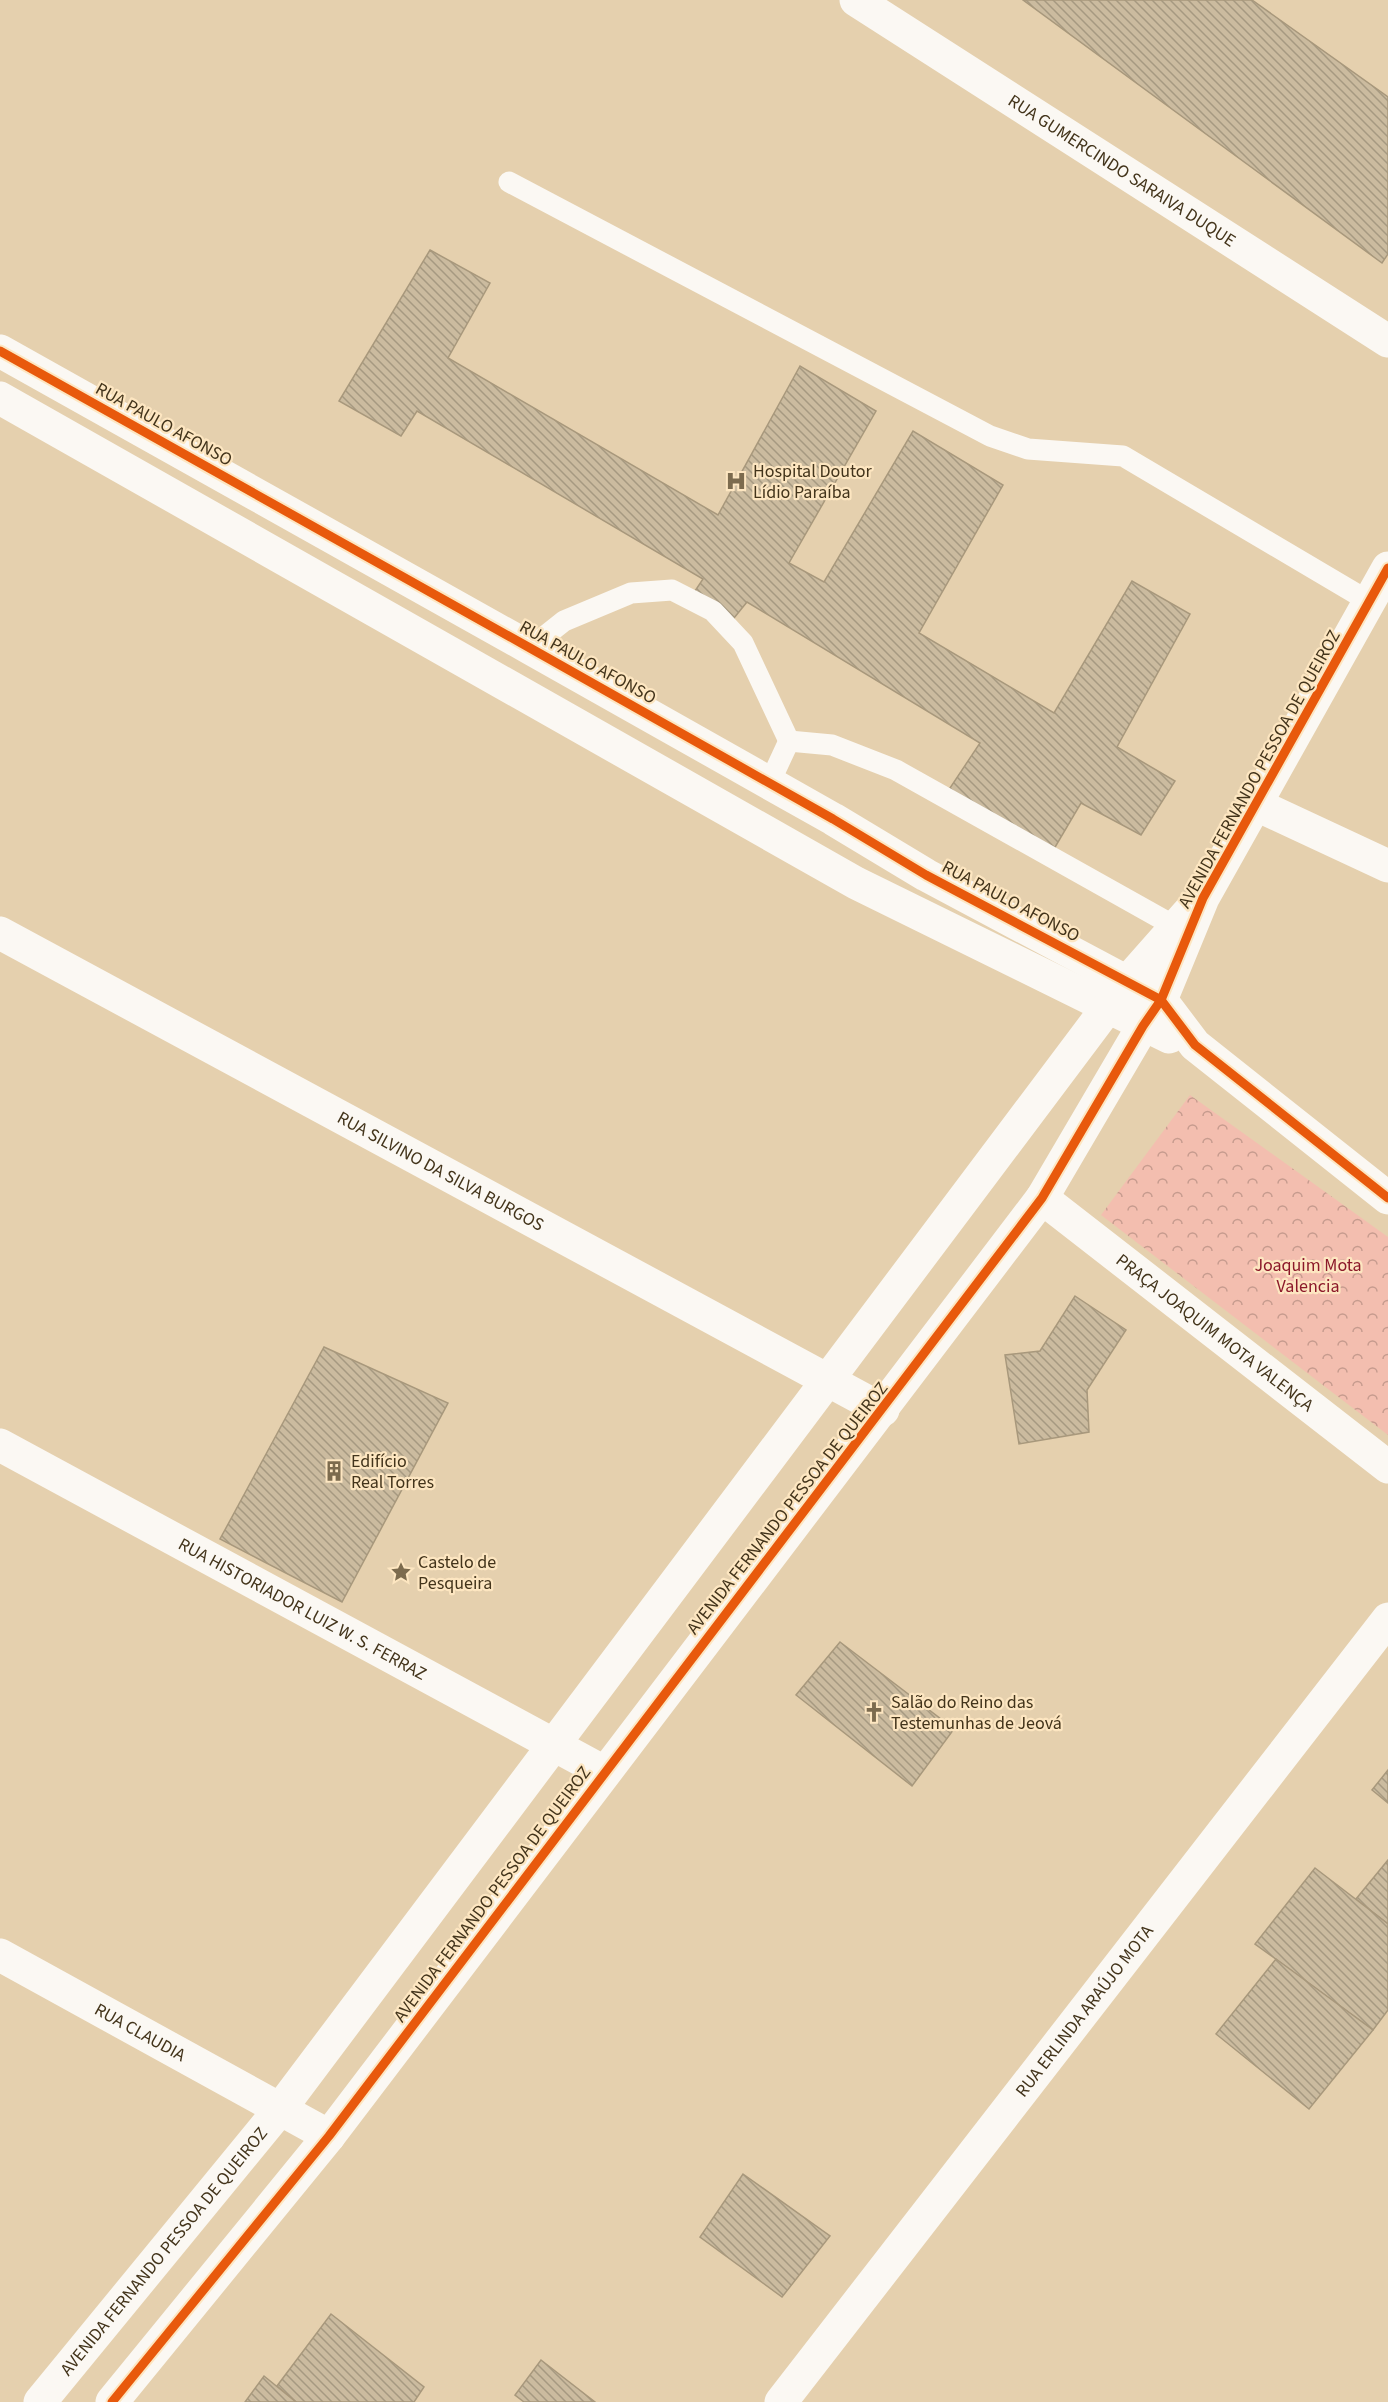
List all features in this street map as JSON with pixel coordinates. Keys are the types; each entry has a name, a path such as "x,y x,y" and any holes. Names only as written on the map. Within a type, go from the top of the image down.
{"street":[{"name":"RUA GUMERCINDO SARAIVA DUQUE","path":"856,0 1388,341"},
{"name":"RUA PAULO AFONSO","path":"0,351 531,648 926,875 1128,981 1152,1013"},
{"path":"56,430 74,393"},
{"path":"0,398 856,883 1107,1008 1152,1013 1168,1037 1196,1045 1388,1198"},
{"name":"AVENIDA FERNANDO PESSOA DE QUEIROZ","path":"40,2402 281,2108 1107,1008 1128,981 1182,930 1257,805 1388,568"},
{"path":"435,645 454,606"},
{"path":"745,820 769,784"},
{"path":"1257,805 1388,866"},
{"name":"AVENIDA FERNANDO PESSOA DE QUEIROZ","path":"112,2402 329,2136 1042,1198 1152,1013 1182,930"},
{"name":"RUA SILVINO DA SILVA BURGOS","path":"0,933 883,1410"},
{"name":"PRAÇA JOAQUIM MOTA VALENÇA","path":"1042,1198 1388,1467"},
{"name":"RUA HISTORIADOR LUIZ W. S. FERRAZ","path":"0,1445 604,1772"},
{"name":"RUA ERLINDA ARAÚJO MOTA","path":"781,2402 1388,1619"},
{"name":"RUA CLAUDIA","path":"0,1955 329,2136"}],"lane":[{"path":"509,182 990,436 1028,449 1123,456 1370,602"},
{"path":"531,648 564,621 631,593 672,591 713,611 743,643 789,741"},
{"path":"769,784 789,741"},
{"path":"789,741 832,745 896,770 1182,930"}],"green space":[{"name":"Joaquim Mota Valencia","path":"1190,1095 1388,1237 1388,1435 1101,1215"}],"building":[{"path":"1023,0 1252,0 1388,97 1388,254 1382,263"},
{"name":"Hospital Doutor Lídio Paraíba","path":"430,250 490,283 448,358 718,515 800,366 876,411 789,563 824,582 913,431 1003,485 919,633 1054,713 1132,581 1190,614 1117,747 1175,781 1141,835 1081,803 1054,849 948,791 980,743 747,602 734,618 693,594 703,579 417,411 401,436 339,401"},
{"path":"1075,1296 1126,1330 1087,1390 1089,1432 1019,1444 1005,1355 1040,1351"},
{"name":"Edifício Real Torres","path":"324,1347 448,1403 342,1602 220,1539"},
{"name":"Salão do Reino das Testemunhas de Jeová","path":"840,1642 954,1729 912,1786 796,1695"},
{"path":"1388,1770 1388,1803 1372,1790"},
{"path":"1388,1860 1388,1924 1356,1899"},
{"path":"1315,1868 1388,1924 1388,2010 1373,2030 1255,1944"},
{"path":"1276,1959 1373,2030 1309,2109 1216,2034"},
{"path":"743,2174 830,2236 782,2297 700,2237"},
{"path":"331,2314 424,2387 414,2402 296,2402 277,2386"},
{"path":"541,2360 595,2402 524,2402 515,2395"},
{"path":"264,2376 296,2402 245,2402"}],"cycle path":[{"path":"0,351 833,819 926,875 1161,1000 1195,1045 1388,1198"},
{"path":"112,2402 329,2136 1042,1198 1143,1026 1161,1000 1203,898 1388,568"}],"place":[{"name":"Hospital Doutor Lídio Paraíba","path":"736,481"},
{"name":"Edifício Real Torres","path":"334,1471"},
{"name":"Castelo de Pesqueira","path":"401,1572"},
{"name":"Salão do Reino das Testemunhas de Jeová","path":"874,1712"}]}
